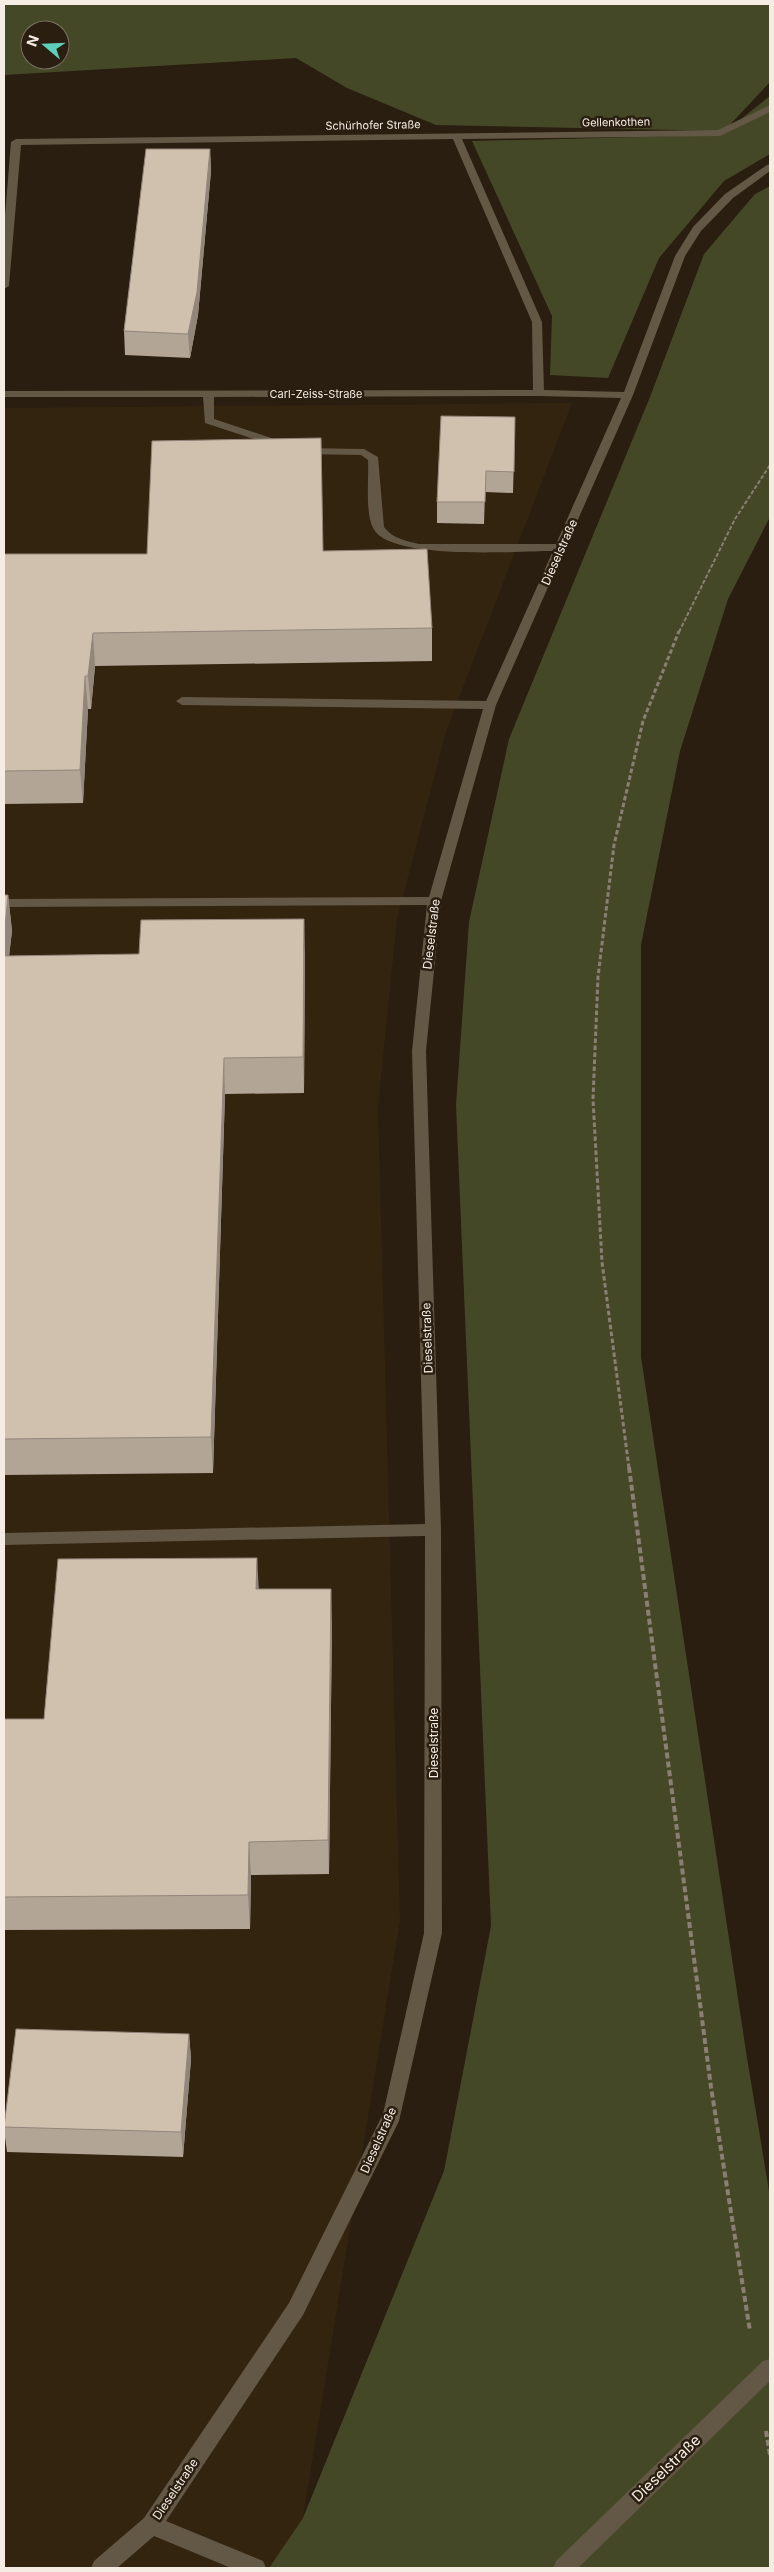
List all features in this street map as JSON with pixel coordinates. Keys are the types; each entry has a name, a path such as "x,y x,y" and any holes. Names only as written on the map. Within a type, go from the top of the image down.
{"street":[{"name":"Gellenkothen","path":"456,136 720,133 770,108"},
{"name":"Schürhofer Straße","path":"4,286 16,142 456,136"},
{"path":"456,136 537,322 539,393"},
{"name":"Dieselstraße","path":"101,2568 151,2525 296,2309 392,2115 433,1932 433,1530 420,1051 434,901 490,705 628,395 680,256 697,229 730,196 770,167"},
{"name":"Carl-Zeiss-Straße","path":"4,394 539,393 628,395"},
{"path":"208,394 209,421 300,451 364,452 374,459 378,527 386,537 402,544 419,548 561,548"},
{"path":"182,701 490,705"},
{"path":"4,903 434,901"},
{"path":"4,1539 433,1530"},
{"name":"Dieselstraße","path":"563,2568 770,2368"},
{"name":"Dieselstraße","path":"151,2525 256,2568"}],"path":[{"path":"737,2252 711,2087 602,1262 593,1099 598,977 614,845 643,722 683,622 735,520 770,465"}],"shaded area":[{"path":"572,403 446,732 397,919 378,1107 400,1920 303,2518 269,2568 4,2568 4,408"}],"green space":[{"path":"4,4 770,4 770,82 724,131 436,125 347,88 296,58 4,75"},
{"path":"770,96 770,154 724,181 659,258 608,378 550,375 552,316 472,141 721,135"},
{"path":"770,186 770,517 728,599 680,751 641,945 641,1357 747,2058 770,2197 770,2568 269,2568 303,2518 444,2171 491,1926 456,1105 469,922 509,739 650,397 704,254 755,194"}],"building":[{"path":"146,149 210,149 197,292 188,334 124,331"},
{"path":"441,416 515,417 514,472 486,471 485,502 437,502"},
{"path":"321,438 323,551 427,549 432,628 93,633 88,676 85,676 80,770 4,771 4,554 147,554 152,441"},
{"path":"4,895 8,895 4,936"},
{"path":"304,919 303,1057 224,1058 211,1437 4,1439 4,956 139,954 141,920"},
{"path":"257,1558 256,1589 331,1589 328,1840 249,1842 248,1895 4,1897 4,1719 44,1719 58,1559"},
{"path":"16,2029 189,2034 181,2132 4,2127"}]}
